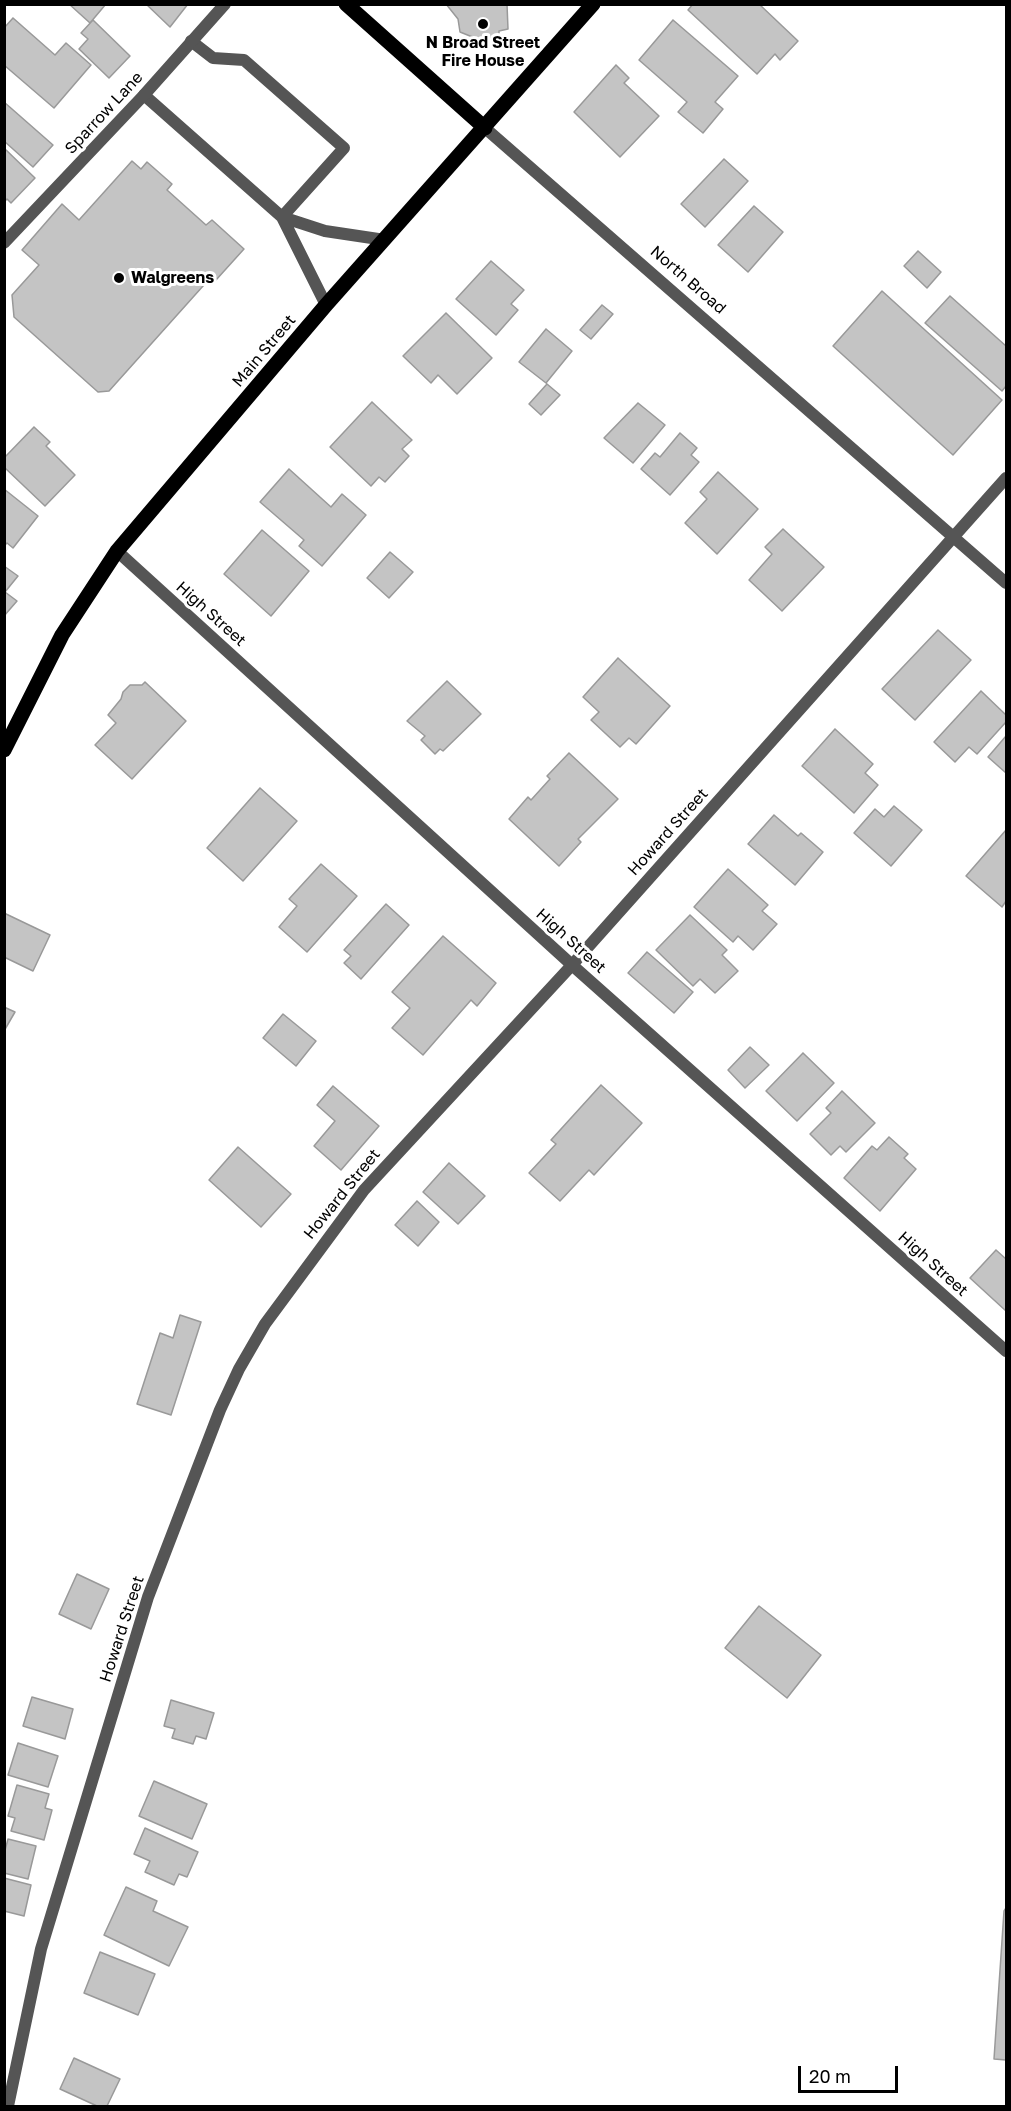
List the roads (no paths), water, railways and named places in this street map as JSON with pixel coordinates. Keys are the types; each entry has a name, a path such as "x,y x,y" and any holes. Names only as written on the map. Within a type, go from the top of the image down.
{"main road":[{"name":"North Broad","path":"345,4 485,128"},
{"name":"Main Street","path":"4,750 62,635 117,550 326,305 485,128 592,4"}],"street":[{"name":"Sparrow Lane","path":"4,243 144,95 225,4"},
{"path":"191,41 213,58 243,60 344,148 282,217"},
{"path":"144,95 282,217 326,305"},
{"name":"North Broad","path":"485,128 1006,583"},
{"path":"282,217 325,231 385,240"},
{"name":"Howard Street","path":"8,2106 41,1949 148,1597 220,1410 239,1369 291,1285 364,1190 572,965 1006,478"},
{"name":"High Street","path":"117,550 572,965 1006,1352"}],"place":[{"name":"N Broad Street Fire House","path":"483,24"},
{"name":"Walgreens","path":"119,278"}]}
